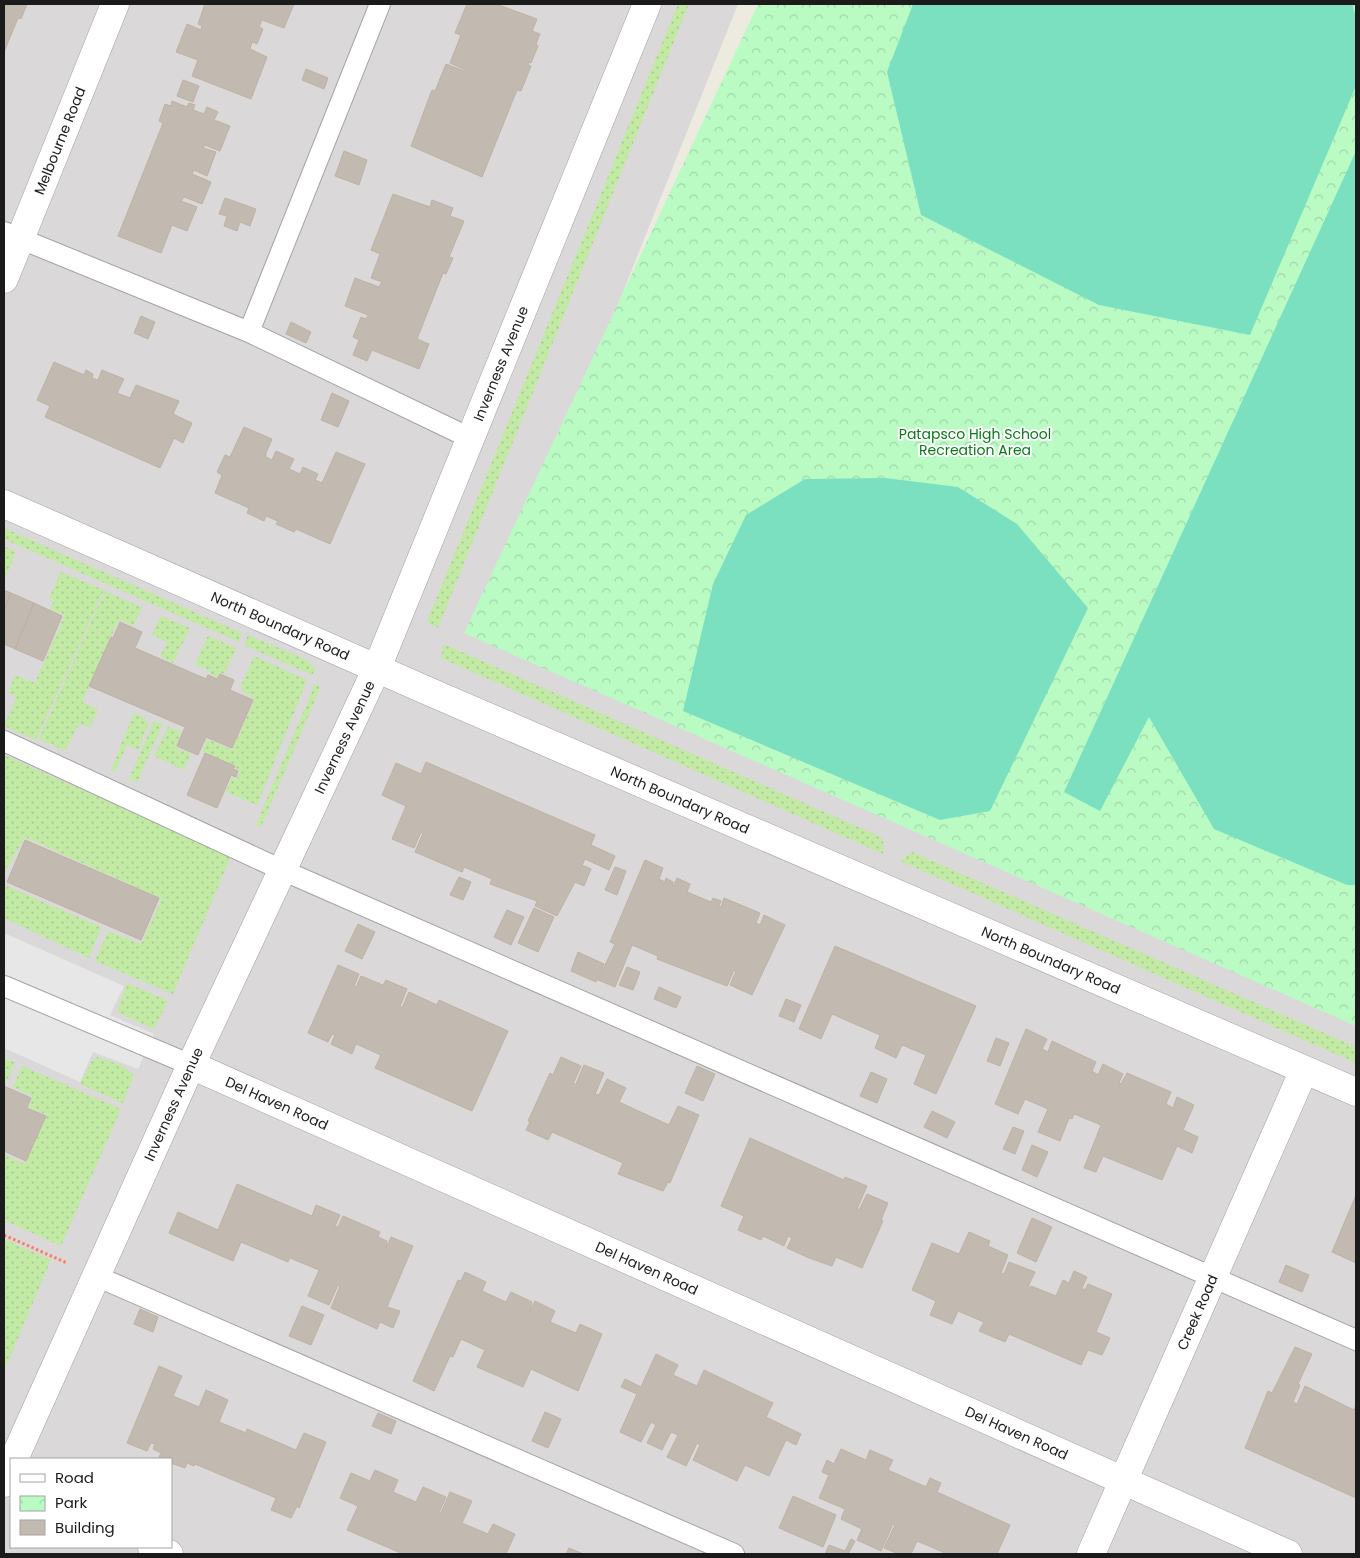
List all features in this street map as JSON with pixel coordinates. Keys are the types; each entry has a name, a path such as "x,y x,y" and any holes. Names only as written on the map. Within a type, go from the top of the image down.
{"street":[{"name":"Melbourne Road","path":"4,279 12,236 115,4"},
{"name":"Inverness Avenue","path":"12,1457 191,1065 377,668 647,4"},
{"name":"North Boundary Road","path":"4,504 377,668 1356,1092"},
{"name":"Del Haven Road","path":"191,1065 1288,1554"},
{"name":"Creek Road","path":"1091,1554 1304,1070"},
{"name":"Inverness Avenue","path":"4,1483 10,1464"},
{"path":"154,1548 169,1554"}],"lane":[{"path":"249,332 380,4"},
{"path":"12,236 249,332 470,438"},
{"path":"4,741 282,870 1356,1340"},
{"name":"Del Haven Road","path":"4,986 191,1065"},
{"path":"96,1276 734,1554"}],"path":[{"path":"4,1235 96,1276"}],"shaded area":[{"path":"4,4 738,4 498,605 1356,976 1356,1554 4,1554"},
{"path":"4,933 124,986 110,1015 154,1034 138,1069 93,1052 80,1082 4,1048"}],"green space":[{"path":"678,4 689,4 438,628 427,622"},
{"name":"Patapsco High School Recreation Area","path":"758,4 1356,4 1356,1026 464,633"},
{"path":"913,4 1352,4 1356,17 1356,86 1250,335 1099,305 921,215 887,72"},
{"path":"1356,151 1356,885 1347,885 1214,829 1149,717 1100,811 1064,792"},
{"path":"885,478 958,487 1017,524 1088,608 990,811 940,820 683,711 713,584 746,515 805,479"},
{"path":"4,528 242,633 239,642 4,539"},
{"path":"4,546 16,552 4,581"},
{"path":"61,572 104,590 36,740 4,726 17,696 8,693 15,675 35,683 65,615 50,609 54,600 49,598"},
{"path":"105,591 142,607 133,626 119,619 82,702 98,709 90,727 79,724 65,751 39,739"},
{"path":"161,616 190,628 173,663 160,656 168,642 152,635"},
{"path":"248,635 305,659 316,669 312,675 244,645"},
{"path":"208,636 236,648 224,674 220,672 217,677 210,675 211,671 195,665"},
{"path":"444,644 883,838 883,854 441,658"},
{"path":"254,656 307,680 257,805 226,792 232,777 237,779 240,771 236,769 236,766 202,751 207,739 232,750 255,699 242,691 241,686"},
{"path":"315,684 321,686 261,827 256,825"},
{"path":"134,713 145,718 148,725 138,750 127,745 115,771 111,770"},
{"path":"154,721 163,724 137,782 129,779"},
{"path":"168,727 181,731 176,748 191,754 184,770 154,756"},
{"path":"4,755 231,856 173,994 95,961 108,931 141,944 162,899 25,837 4,873"},
{"path":"912,852 1356,1047 1356,1063 900,861"},
{"path":"4,885 101,927 89,958 4,918"},
{"path":"127,983 168,1001 154,1029 117,1012"},
{"path":"97,1057 121,1065 134,1075 123,1103 80,1084 91,1062"},
{"path":"4,1058 15,1063 6,1083 4,1082"},
{"path":"22,1066 121,1109 61,1246 4,1220 4,1155 25,1164 47,1115 29,1107 33,1096 13,1087"},
{"path":"4,1239 51,1260 4,1371"}],"building":[{"path":"4,4 27,4 21,19 18,18 4,52"},
{"path":"205,4 294,4 284,28 262,20 259,27 263,29 257,44 252,42 250,49 267,57 251,99 192,76 198,60 176,52 187,24 201,30 202,26 198,24"},
{"path":"467,4 496,4 537,19 532,31 540,34 536,44 538,46 531,63 529,62 528,65 531,66 521,91 517,90 482,177 411,146 432,90 435,91 446,64 468,71 450,63 461,35 455,33"},
{"path":"306,69 328,78 324,89 302,80"},
{"path":"183,80 199,86 193,102 177,96"},
{"path":"172,101 187,107 189,103 195,105 193,110 204,114 207,107 218,112 214,120 230,126 220,151 205,145 203,148 216,152 207,176 194,170 192,174 211,182 202,204 184,197 181,201 197,207 187,231 172,225 161,253 118,236 163,123 159,121 165,104 171,106"},
{"path":"344,151 367,160 359,185 335,176"},
{"path":"393,194 430,207 432,200 453,208 450,216 464,221 449,257 453,258 446,274 443,273 417,339 429,344 419,369 372,350 367,361 353,355 359,340 353,337 361,317 366,319 368,315 345,306 355,278 379,287 382,282 371,278 380,254 371,250"},
{"path":"225,198 256,209 250,226 240,222 237,231 224,226 227,216 219,214"},
{"path":"141,316 155,322 148,339 134,333"},
{"path":"291,322 311,332 306,343 286,334"},
{"path":"54,362 84,375 86,370 93,374 92,378 98,380 102,370 124,379 117,393 130,398 136,385 179,401 173,414 192,423 183,443 174,438 160,468 45,417 50,406 37,400"},
{"path":"332,393 349,401 338,427 321,420"},
{"path":"244,427 272,439 266,457 272,460 276,451 294,459 289,469 300,474 303,467 318,474 315,480 322,483 336,452 365,464 330,544 296,529 294,532 276,524 278,521 266,516 264,521 247,513 249,508 215,493 222,475 217,472 225,455 230,457"},
{"path":"4,590 11,593 4,611"},
{"path":"11,593 34,603 15,649 4,644 4,611"},
{"path":"34,603 62,616 43,661 15,649"},
{"path":"120,622 142,632 135,648 206,679 208,675 217,679 220,674 234,680 230,690 253,700 232,748 206,737 198,755 193,753 177,746 185,727 89,686 111,637 113,638"},
{"path":"205,753 235,766 233,769 238,771 236,777 231,775 217,808 187,795"},
{"path":"426,762 595,835 591,845 615,856 609,870 585,859 582,865 591,869 584,886 575,882 557,916 535,906 537,901 490,884 492,879 464,867 462,872 415,852 423,833 421,832 414,848 392,839 406,806 382,795 396,763 421,774"},
{"path":"25,840 159,898 141,940 7,882"},
{"path":"645,860 663,868 659,879 665,882 666,878 673,882 673,886 677,878 690,884 687,892 711,902 713,898 721,901 719,906 721,907 724,898 760,913 756,923 760,925 764,915 785,925 752,995 730,985 736,971 734,970 727,986 657,959 658,956 632,945 615,987 598,980 615,944 610,942"},
{"path":"615,867 626,871 617,895 605,890"},
{"path":"459,877 471,882 463,900 450,895"},
{"path":"534,908 554,917 538,952 518,943"},
{"path":"507,910 524,917 511,945 494,937"},
{"path":"358,924 375,932 362,959 345,951"},
{"path":"835,946 976,1006 936,1094 914,1084 926,1055 902,1045 896,1058 875,1048 880,1035 832,1014 821,1039 799,1029"},
{"path":"578,952 604,964 596,982 571,971"},
{"path":"338,965 359,974 354,986 356,987 361,976 383,985 386,980 407,989 400,1006 402,1008 409,992 437,1005 439,1000 508,1031 472,1111 375,1068 381,1055 356,1044 352,1054 331,1044 335,1035 332,1034 328,1042 308,1033"},
{"path":"627,967 640,972 633,990 619,985"},
{"path":"659,987 681,997 676,1008 654,999"},
{"path":"786,999 801,1005 794,1022 779,1016"},
{"path":"1026,1029 1047,1039 1042,1049 1048,1052 1052,1041 1096,1062 1092,1071 1098,1075 1103,1064 1123,1074 1119,1083 1121,1084 1127,1073 1171,1092 1166,1104 1173,1108 1177,1097 1194,1105 1183,1130 1198,1137 1192,1153 1177,1146 1162,1180 1103,1156 1096,1172 1084,1168 1101,1125 1074,1114 1072,1119 1069,1118 1060,1141 1038,1132 1048,1109 1025,1099 1018,1114 995,1104"},
{"path":"996,1038 1009,1043 1000,1066 987,1061"},
{"path":"561,1057 581,1066 573,1084 576,1084 584,1065 604,1073 595,1094 599,1095 607,1079 626,1088 619,1102 669,1125 678,1106 699,1115 670,1183 668,1182 663,1191 618,1174 623,1163 552,1132 548,1140 526,1130 530,1122 528,1121 550,1073 553,1075"},
{"path":"697,1066 715,1074 703,1101 685,1093"},
{"path":"871,1072 887,1079 877,1103 860,1096"},
{"path":"4,1086 31,1098 27,1108 46,1116 26,1161 4,1151"},
{"path":"932,1111 955,1122 947,1138 924,1127"},
{"path":"1013,1127 1024,1131 1015,1154 1003,1149"},
{"path":"750,1138 844,1180 845,1177 867,1186 857,1209 859,1210 867,1194 888,1203 881,1220 883,1221 862,1268 836,1257 832,1266 809,1258 787,1248 792,1238 788,1236 784,1246 763,1236 761,1240 738,1230 744,1216 721,1206"},
{"path":"1032,1145 1048,1152 1037,1177 1022,1170"},
{"path":"237,1184 312,1216 316,1205 340,1215 335,1226 338,1227 343,1216 380,1232 378,1237 387,1241 386,1249 391,1237 413,1246 387,1307 400,1311 393,1328 380,1322 377,1329 331,1308 340,1286 338,1285 329,1305 308,1296 319,1270 290,1258 288,1262 241,1242 233,1261 169,1233 178,1212 218,1230"},
{"path":"1356,1195 1356,1263 1332,1252"},
{"path":"1032,1218 1052,1227 1036,1262 1017,1253"},
{"path":"969,1232 990,1241 988,1246 1008,1255 1001,1273 1004,1274 1009,1262 1035,1272 1027,1289 1031,1286 1056,1296 1063,1280 1069,1283 1074,1271 1087,1277 1082,1288 1085,1290 1088,1284 1112,1294 1096,1332 1110,1338 1102,1355 1088,1350 1081,1365 1009,1334 1005,1342 979,1331 984,1322 958,1311 952,1324 930,1315 936,1301 912,1290 932,1243 959,1254"},
{"path":"1286,1265 1309,1275 1302,1292 1279,1282"},
{"path":"465,1272 486,1282 482,1291 506,1302 511,1292 532,1302 530,1312 535,1301 555,1311 550,1322 576,1333 580,1324 602,1334 578,1391 531,1369 523,1387 477,1367 485,1350 461,1339 453,1357 450,1356 434,1391 413,1381 458,1280 461,1281"},
{"path":"302,1306 324,1315 311,1345 289,1336"},
{"path":"140,1309 158,1317 153,1332 134,1324"},
{"path":"1295,1347 1312,1354 1298,1384 1300,1385 1293,1402 1297,1404 1305,1386 1354,1410 1356,1405 1356,1498 1245,1448 1268,1391 1272,1393"},
{"path":"656,1354 678,1365 673,1375 697,1386 704,1370 773,1403 766,1417 801,1434 796,1445 786,1440 769,1476 745,1465 737,1481 693,1460 700,1445 697,1443 686,1466 667,1457 678,1435 671,1432 662,1450 647,1443 656,1425 651,1422 641,1442 620,1432 637,1394 621,1387 625,1379 641,1387"},
{"path":"159,1366 182,1376 173,1396 199,1407 206,1390 228,1400 219,1422 246,1433 247,1429 296,1450 304,1433 326,1442 299,1508 297,1506 291,1518 271,1510 276,1498 195,1464 194,1466 187,1463 185,1468 172,1463 172,1458 159,1457 161,1453 153,1449 155,1444 151,1443 147,1451 127,1443"},
{"path":"545,1412 561,1419 548,1448 532,1441"},
{"path":"378,1413 396,1421 391,1434 372,1426"},
{"path":"841,1449 866,1460 870,1450 893,1460 888,1470 926,1487 930,1478 941,1483 937,1492 1010,1525 997,1554 942,1554 943,1552 917,1541 911,1554 899,1554 884,1548 895,1525 893,1524 881,1551 857,1540 862,1529 841,1519 845,1509 819,1498 829,1475 822,1472 827,1460 834,1464"},
{"path":"375,1470 398,1480 393,1492 416,1502 423,1487 446,1497 439,1513 441,1513 450,1492 472,1501 462,1523 488,1534 493,1524 515,1534 506,1554 403,1554 347,1530 358,1506 340,1498 351,1473 370,1481"},
{"path":"793,1496 836,1515 823,1547 779,1528"},
{"path":"851,1539 855,1541 848,1554 825,1554 829,1545 845,1551"},
{"path":"569,1548 583,1554 566,1554"}]}
